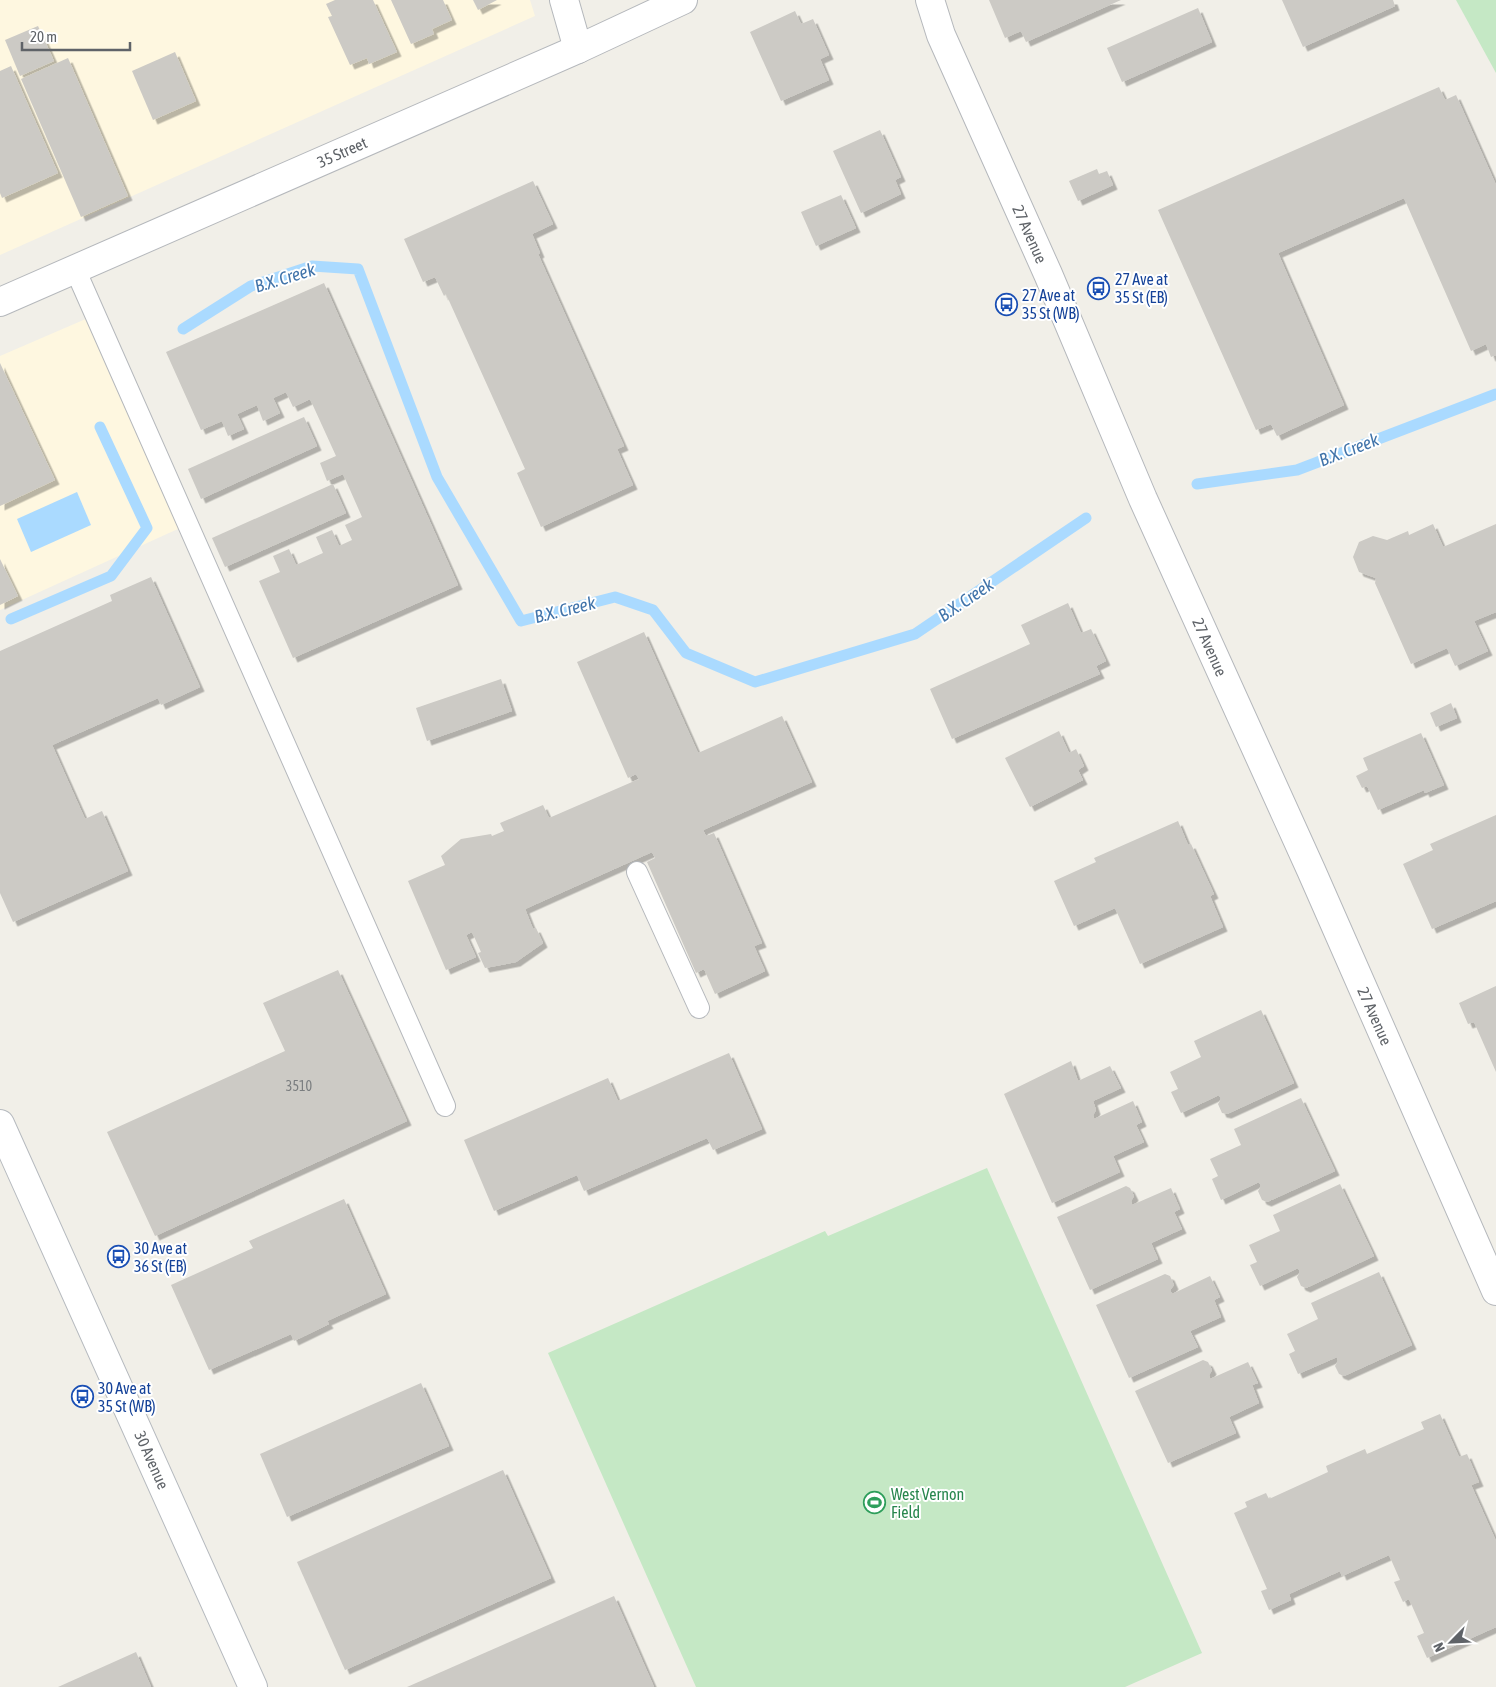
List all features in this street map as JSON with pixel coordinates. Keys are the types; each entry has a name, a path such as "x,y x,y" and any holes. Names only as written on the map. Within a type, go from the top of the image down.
{"street":[{"path":"564,0 578,49"},
{"name":"35 Street","path":"0,302 578,49 683,0"},
{"name":"27 Avenue","path":"930,0 941,35 1048,274 1143,499 1303,852 1496,1291"},
{"name":"30 Avenue","path":"0,1124 254,1687"}],"lane":[{"path":"75,269 446,1106"},
{"path":"637,872 699,1008"}],"shaded area":[{"path":"0,0 530,0 535,16 0,255"},
{"path":"88,318 180,528 0,610 0,356"}],"green space":[{"path":"1456,0 1496,0 1496,73"},
{"name":"West Vernon Field","path":"987,1168 1202,1653 1125,1687 696,1687 548,1353 825,1231 828,1236"}],"water":[{"path":"77,492 91,525 31,552 17,519"}],"building":[{"path":"335,0 373,0 397,52 369,64 367,58 350,65 328,17 332,16 326,4"},
{"path":"391,0 443,0 452,20 432,29 434,34 411,44"},
{"path":"473,0 497,0 478,10"},
{"path":"989,0 1121,0 1026,42 1021,31 1005,38"},
{"path":"1282,0 1393,0 1395,6 1303,47"},
{"path":"1198,8 1212,42 1122,82 1107,48"},
{"path":"795,11 801,24 813,19 829,55 820,59 829,80 781,101 750,32"},
{"path":"38,26 54,61 20,76 5,40"},
{"path":"175,52 196,101 153,120 132,71"},
{"path":"68,58 128,196 81,217 21,79"},
{"path":"11,66 58,173 2,198 0,193 0,71"},
{"path":"1439,87 1445,100 1456,95 1496,185 1496,355 1491,357 1486,344 1471,351 1404,198 1278,253 1344,405 1277,436 1271,424 1256,430 1158,210"},
{"path":"880,130 901,177 895,180 901,194 861,213 833,151"},
{"path":"1097,169 1099,174 1107,171 1113,185 1078,201 1069,181"},
{"path":"533,181 553,224 532,234 540,253 538,254 624,446 617,449 633,485 541,527 517,473 525,469 446,294 444,296 435,277 423,282 404,239"},
{"path":"841,195 856,228 816,246 801,212"},
{"path":"324,283 458,585 293,658 259,581 280,572 273,556 289,549 296,565 323,553 316,537 332,530 339,546 352,540 345,525 362,517 343,474 327,481 320,463 336,456 310,399 293,407 286,392 273,398 280,413 263,421 257,405 237,414 244,429 228,436 222,421 201,430 166,352"},
{"path":"0,363 55,480 0,506"},
{"path":"304,417 317,446 201,499 188,469"},
{"path":"333,484 346,513 225,567 212,538"},
{"path":"1433,524 1443,547 1496,524 1496,612 1474,621 1488,651 1455,666 1447,648 1411,664 1375,583 1376,578 1359,572 1353,557 1359,542 1373,536 1387,540 1408,531 1409,535"},
{"path":"0,559 18,596 0,605"},
{"path":"151,577 200,687 161,705 158,698 52,745 85,819 102,811 128,871 13,922 0,893 0,651 112,601 110,595"},
{"path":"1068,603 1081,633 1091,629 1106,661 1096,666 1100,674 952,739 930,689 1030,644 1021,625"},
{"path":"644,632 698,753 782,716 812,782 703,830 706,836 714,833 762,943 754,946 765,971 715,994 704,969 696,973 647,862 655,858 652,852 525,909 533,929 536,928 543,943 516,962 485,968 478,953 481,952 472,932 466,935 476,957 446,970 408,881 445,865 441,856 461,839 491,834 492,836 504,831 500,823 543,805 549,818 639,779 636,774 628,778 577,662"},
{"path":"501,679 512,711 427,741 416,708"},
{"path":"1451,703 1457,718 1436,727 1430,713"},
{"path":"1059,731 1069,753 1076,749 1084,766 1078,770 1083,780 1030,807 1005,758"},
{"path":"1421,733 1444,785 1425,793 1424,790 1378,810 1367,786 1362,788 1356,776 1368,770 1363,758"},
{"path":"1496,815 1496,901 1432,929 1403,864 1433,850 1430,844"},
{"path":"1178,821 1188,845 1191,844 1214,894 1210,896 1223,927 1140,964 1115,908 1074,926 1054,881 1096,862 1094,858"},
{"path":"338,970 407,1121 155,1236 107,1132 285,1051 263,1003"},
{"path":"1496,986 1496,1072 1474,1022 1468,1024 1459,1003"},
{"path":"1261,1010 1294,1083 1227,1114 1222,1113 1218,1104 1221,1099 1219,1095 1181,1113 1171,1092 1178,1089 1170,1072 1201,1057 1194,1041"},
{"path":"729,1053 762,1129 713,1150 707,1138 584,1191 577,1175 494,1211 464,1140 608,1078 618,1101"},
{"path":"1071,1061 1078,1081 1110,1066 1121,1088 1093,1101 1096,1110 1093,1115 1094,1119 1133,1101 1142,1122 1136,1125 1144,1142 1113,1156 1120,1172 1052,1203 1004,1094"},
{"path":"1301,1098 1335,1171 1267,1202 1262,1200 1258,1191 1261,1186 1259,1182 1221,1200 1212,1179 1218,1176 1210,1159 1241,1145 1234,1129"},
{"path":"1340,1184 1374,1256 1306,1288 1301,1286 1297,1277 1300,1272 1298,1268 1260,1286 1250,1265 1257,1262 1249,1245 1280,1231 1273,1215"},
{"path":"1126,1186 1130,1188 1134,1196 1131,1201 1132,1205 1171,1188 1180,1209 1174,1212 1182,1229 1151,1243 1158,1259 1090,1290 1057,1217"},
{"path":"344,1199 386,1294 327,1321 329,1324 294,1341 291,1334 209,1370 171,1285 253,1248 249,1241"},
{"path":"1379,1272 1412,1345 1344,1376 1339,1374 1335,1366 1338,1361 1337,1357 1298,1374 1289,1354 1295,1351 1287,1334 1318,1319 1311,1303"},
{"path":"1165,1274 1170,1276 1174,1285 1170,1290 1172,1294 1210,1276 1220,1297 1214,1300 1221,1317 1190,1331 1198,1347 1129,1378 1096,1305"},
{"path":"1203,1360 1208,1362 1212,1370 1209,1375 1210,1379 1248,1362 1258,1383 1252,1385 1259,1403 1229,1417 1236,1433 1168,1463 1135,1391"},
{"path":"421,1383 449,1446 287,1517 260,1454"},
{"path":"1440,1414 1459,1457 1467,1454 1479,1482 1471,1485 1496,1541 1496,1627 1427,1658 1417,1636 1424,1633 1409,1599 1403,1602 1394,1582 1400,1580 1389,1555 1342,1576 1340,1571 1289,1594 1291,1600 1269,1610 1261,1591 1267,1589 1234,1513 1247,1507 1245,1502 1266,1493 1269,1499 1328,1472 1326,1466 1365,1449 1367,1454 1424,1429 1421,1422"},
{"path":"503,1470 551,1578 345,1670 297,1562"},
{"path":"614,1596 654,1687 407,1687"},
{"path":"136,1652 151,1687 58,1687"}],"waterway":[{"name":"B.X. Creek","path":"183,329 251,286 312,266 358,269 437,477 521,621 615,597 653,610 686,653 755,682 915,634 1086,518"},
{"name":"B.X. Creek","path":"1197,484 1297,470 1496,394"},
{"name":"B.X. Creek","path":"11,619 111,576 147,528 100,427"}],"place":[{"name":"27 Ave at 35 St (EB)","path":"1099,288"},
{"name":"27 Ave at 35 St (WB)","path":"1006,304"},
{"name":"30 Ave at 36 St (EB)","path":"118,1257"},
{"name":"30 Ave at 35 St (WB)","path":"82,1397"},
{"name":"West Vernon Field","path":"875,1503"}]}
